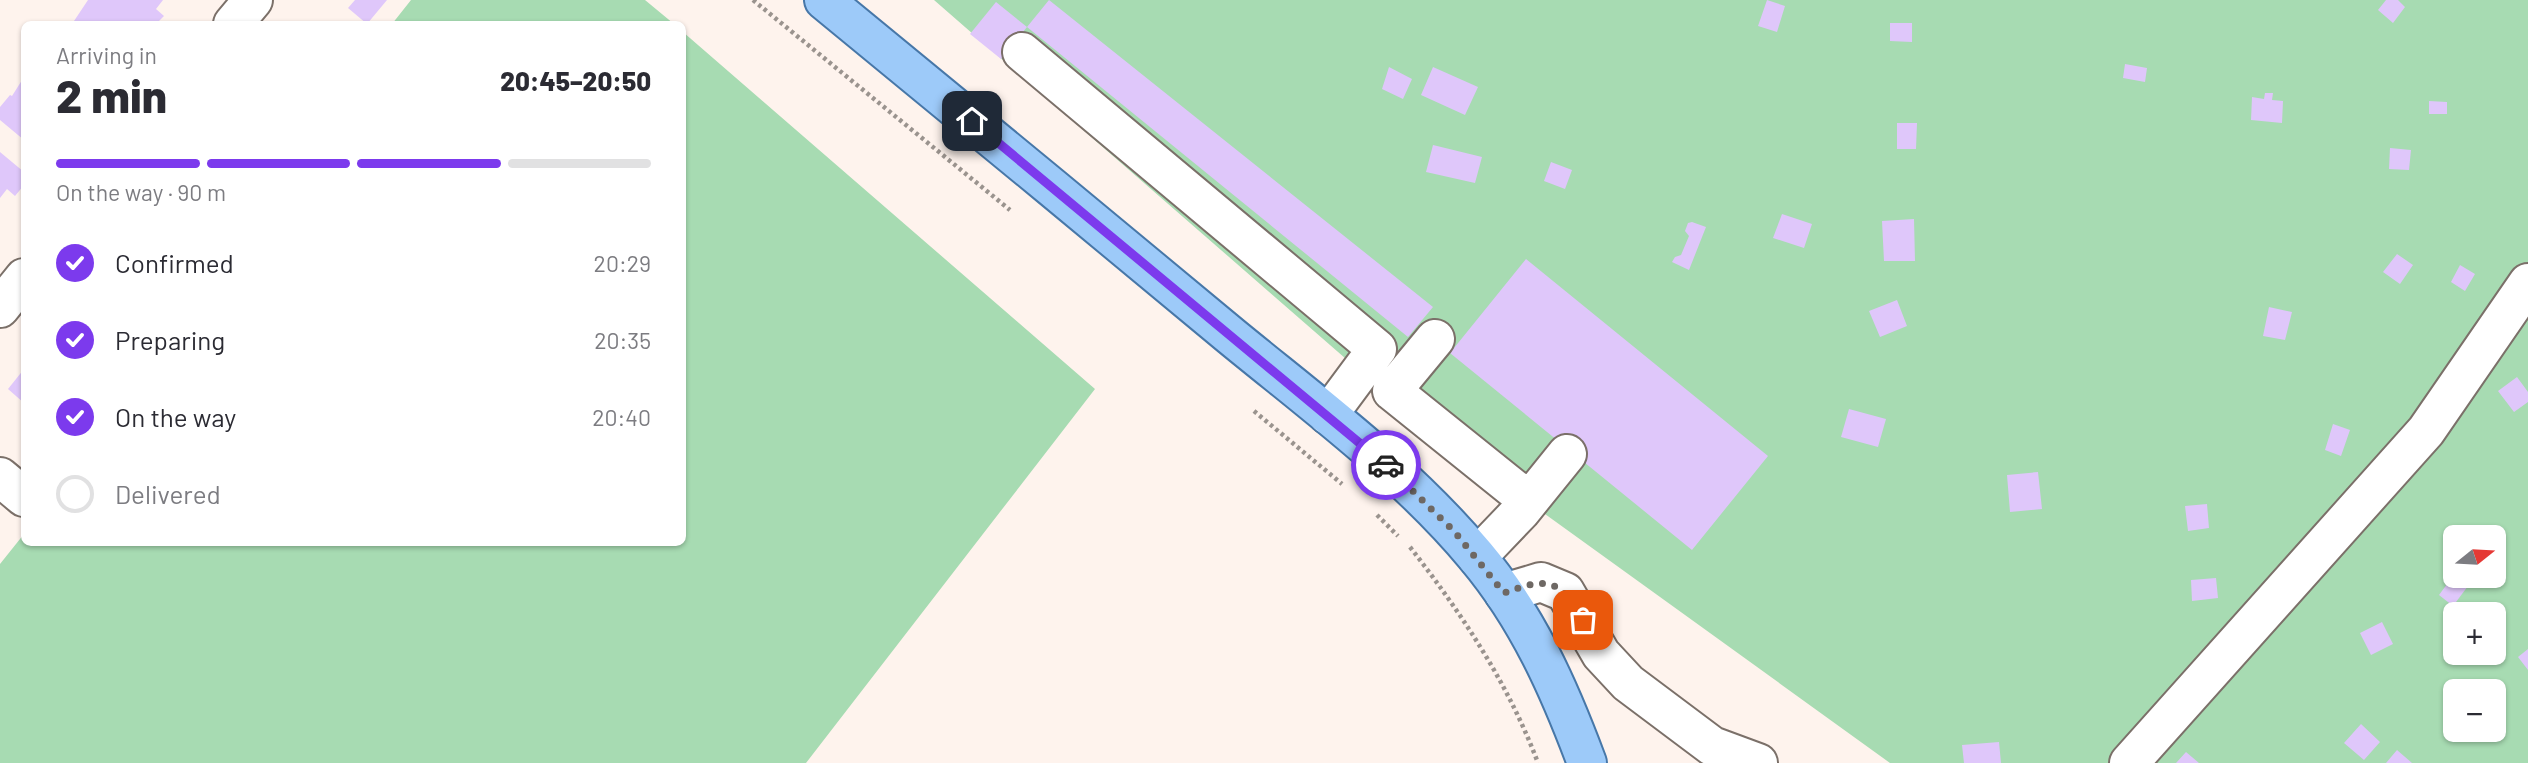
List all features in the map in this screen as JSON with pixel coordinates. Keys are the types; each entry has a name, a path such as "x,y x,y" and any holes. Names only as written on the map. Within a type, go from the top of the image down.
{"main road":[{"path":"824,0 1328,415 1425,500 1477,557 1504,593 1547,665 1587,763"}],"street":[{"path":"1022,52 1377,349 1328,415"},
{"path":"0,308 21,282"},
{"path":"2129,763 2426,431 2528,283"},
{"path":"1435,339 1392,391 1529,500"},
{"path":"1477,557 1567,453"},
{"path":"0,477 21,494"},
{"path":"1504,593 1541,582 1553,584 1565,592 1601,653 1628,683 1712,746 1758,763"},
{"path":"1547,665 1601,653"}],"path":[{"path":"753,0 1020,218"},
{"path":"1252,409 1346,487"},
{"path":"1374,513 1409,547 1442,588 1492,664 1538,763"}],"green space":[{"path":"411,0 645,0 670,21 394,21"},
{"path":"934,0 2528,0 2528,763 1890,763 1423,426"},
{"path":"686,35 1095,389 806,763 0,763 0,564 21,538 21,546 686,546"}],"building":[{"path":"88,0 163,0 156,9 164,16 159,21 74,21"},
{"path":"355,0 387,0 370,21 363,21 348,8"},
{"path":"1049,0 1433,307 1408,337 1027,27"},
{"path":"1767,0 1785,6 1777,32 1758,26"},
{"path":"2386,0 2398,0 2405,7 2393,23 2378,10"},
{"path":"996,2 1027,27 1001,59 970,34"},
{"path":"1890,23 1912,23 1912,42 1890,41"},
{"path":"2125,64 2147,68 2145,82 2123,78"},
{"path":"1389,67 1412,79 1403,99 1382,89"},
{"path":"1433,67 1478,87 1465,115 1421,95"},
{"path":"21,82 21,138 0,120 0,107 12,96"},
{"path":"2265,93 2273,93 2272,100 2283,101 2282,123 2251,120 2252,97 2264,99"},
{"path":"2429,101 2447,102 2447,114 2429,114"},
{"path":"1897,123 1917,123 1916,149 1897,149"},
{"path":"1433,145 1482,157 1475,183 1426,172"},
{"path":"2390,148 2411,150 2409,170 2389,169"},
{"path":"0,152 21,170 21,189 15,196 7,189 0,198"},
{"path":"1551,162 1572,170 1565,189 1544,181"},
{"path":"1782,214 1812,224 1804,248 1773,238"},
{"path":"1914,219 1915,261 1884,261 1882,221"},
{"path":"1688,223 1706,227 1689,270 1672,262 1675,257 1681,255 1689,236 1685,231"},
{"path":"2397,254 2413,265 2400,284 2383,272"},
{"path":"1526,259 1768,456 1692,550 1450,353"},
{"path":"2460,265 2475,274 2465,291 2451,282"},
{"path":"1897,300 1907,326 1880,337 1869,311"},
{"path":"2269,307 2292,312 2285,340 2263,336"},
{"path":"21,373 21,400 8,389"},
{"path":"2517,377 2528,392 2528,402 2514,412 2498,391"},
{"path":"1849,409 1886,419 1878,447 1841,437"},
{"path":"2333,424 2350,430 2341,456 2325,450"},
{"path":"2038,472 2042,509 2010,512 2007,475"},
{"path":"2207,504 2209,528 2188,531 2185,506"},
{"path":"2216,578 2218,598 2192,601 2191,580"},
{"path":"2444,588 2466,588 2456,602 2448,602 2439,595"},
{"path":"2382,622 2393,644 2371,655 2360,633"},
{"path":"2528,649 2528,670 2518,657"},
{"path":"2361,724 2380,742 2364,760 2344,743"},
{"path":"1999,742 2001,763 1964,763 1962,745"},
{"path":"2397,750 2412,763 2386,763"},
{"path":"2186,752 2199,763 2176,763"}],"way so far":[{"path":"1386,465 1454,531 1504,593 1541,582 1553,584 1565,592 1583,620"}],"route":[{"path":"972,121 1386,465"}]}
